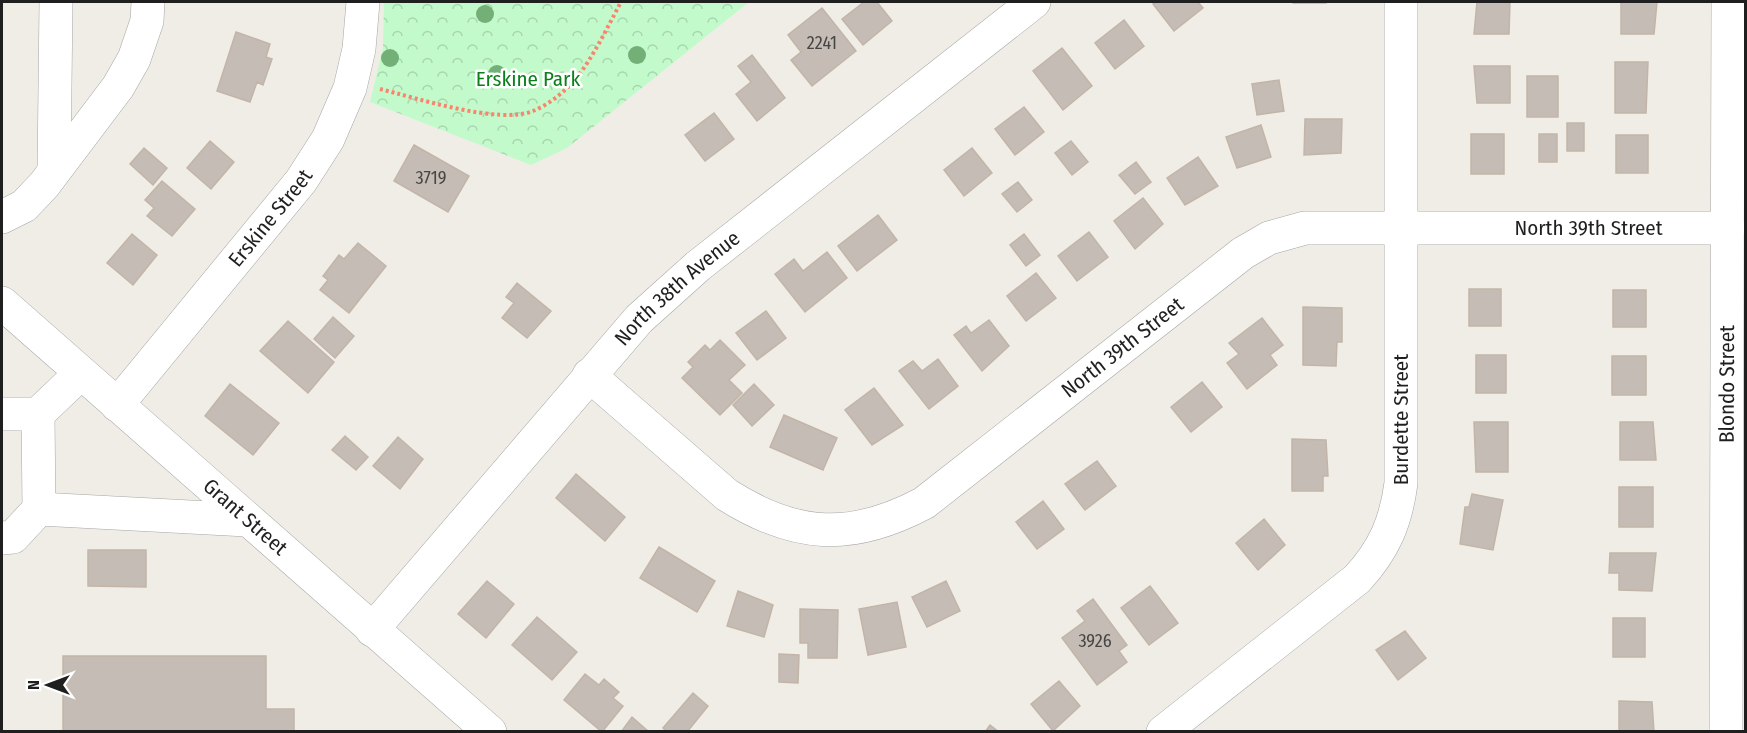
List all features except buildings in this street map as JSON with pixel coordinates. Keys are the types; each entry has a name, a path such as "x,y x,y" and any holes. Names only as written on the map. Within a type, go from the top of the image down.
{"street":[{"path":"54,171 56,2"},
{"path":"2,217 24,206 54,171 118,87 134,59 147,21 148,2"},
{"name":"Erskine Street","path":"117,405 302,181 328,139 350,88 359,49 363,2"},
{"name":"North 38th Avenue","path":"372,630 639,319 698,266 1034,2"},
{"name":"Burdette Street","path":"1163,732 1357,579 1373,562 1389,535 1397,511 1401,483 1401,2"},
{"name":"Blondo Street","path":"1726,732 1728,2"},
{"name":"North 39th Street","path":"590,375 727,495 744,506 800,527 830,530 860,529 894,519 924,503 1243,253 1260,243 1305,228 1728,228"},
{"name":"Grant Street","path":"2,303 490,732"},
{"path":"2,414 38,414 81,374"},
{"path":"2,538 13,537 39,509 38,414"},
{"path":"39,509 247,520"}],"path":[{"path":"370,87 469,111 500,114 532,112 556,98 575,80 621,2"}],"green space":[{"name":"Erskine Park","path":"384,2 749,2 567,148 531,165 370,102 383,48"}]}
